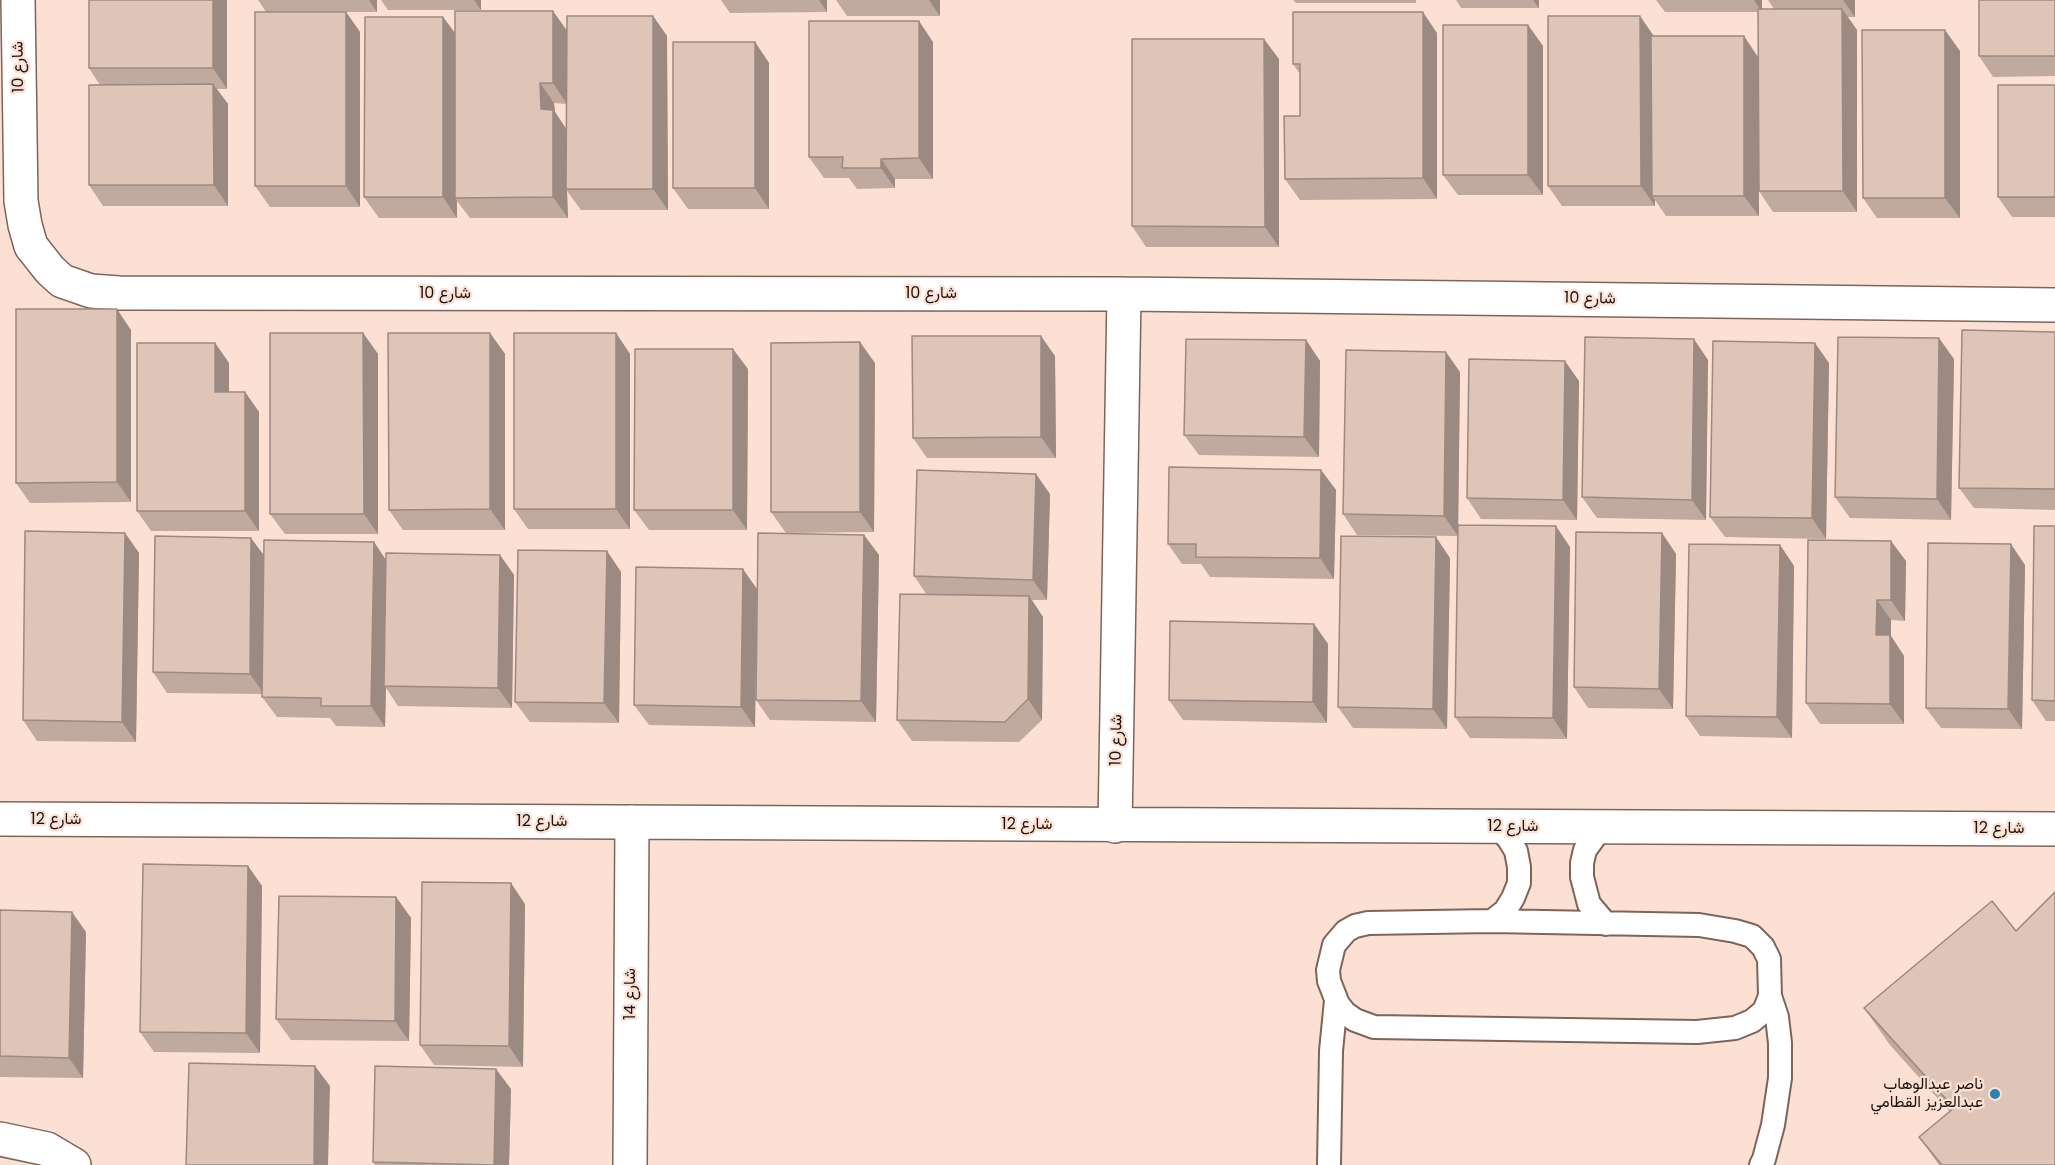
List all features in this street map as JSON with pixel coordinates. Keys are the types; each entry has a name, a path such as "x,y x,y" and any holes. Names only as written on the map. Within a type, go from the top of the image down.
{"street":[{"name":"شارع 10","path":"18,0 21,201 25,225 31,246 41,260 62,281 84,289 119,294 1124,294 2055,305"},
{"name":"شارع 10","path":"1115,826 1124,294"},
{"name":"شارع 12","path":"0,819 2055,829"},
{"name":"شارع 14","path":"630,1165 632,822"},
{"path":"0,1139 47,1149 74,1165"}],"lane":[{"path":"1492,921 1505,911 1514,898 1519,882 1516,851 1497,826"},
{"path":"1600,828 1586,850 1582,863 1582,877 1589,904 1606,924"},
{"path":"1761,1165 1773,1125 1780,1078 1780,1043 1777,1017 1770,996 1768,959 1763,947 1752,936 1699,925 1492,921 1368,923 1355,926 1339,937 1330,957 1329,981 1336,1000 1350,1017 1374,1027 1697,1032 1736,1028 1752,1021 1764,1011 1770,996"},
{"path":"1329,1165 1330,1051 1336,1000"}],"building":[{"path":"89,0 213,0 213,68 89,68"},
{"path":"1979,0 2055,0 2055,56 1979,56"},
{"path":"1758,9 1842,9 1843,191 1759,191"},
{"path":"455,11 553,11 553,83 540,83 541,109 553,110 553,197 455,198"},
{"path":"255,12 346,12 346,186 255,186"},
{"path":"1293,12 1423,12 1423,178 1285,179 1284,116 1300,116 1300,64 1293,64"},
{"path":"567,16 653,16 653,189 566,189"},
{"path":"1548,16 1640,16 1641,186 1548,186"},
{"path":"365,17 443,17 443,197 364,197"},
{"path":"809,21 919,21 919,158 881,159 881,168 842,168 843,157 809,157"},
{"path":"1443,25 1528,25 1528,175 1443,175"},
{"path":"1862,30 1945,30 1945,198 1863,198"},
{"path":"1651,36 1744,36 1744,196 1652,196"},
{"path":"1132,39 1264,39 1265,227 1132,226"},
{"path":"673,42 755,42 755,188 673,188"},
{"path":"213,84 214,185 89,185 89,85"},
{"path":"1998,85 2055,85 2055,197 1998,197"},
{"path":"16,309 117,309 117,482 16,483"},
{"path":"1962,330 2055,332 2055,489 1959,488"},
{"path":"270,333 363,333 364,514 270,514"},
{"path":"388,333 490,333 490,509 389,510"},
{"path":"514,333 616,333 616,509 514,509"},
{"path":"912,336 1041,336 1041,437 913,438"},
{"path":"1585,337 1694,339 1692,500 1582,497"},
{"path":"1838,337 1939,338 1937,499 1835,497"},
{"path":"1186,339 1306,340 1304,437 1184,435"},
{"path":"1713,341 1815,343 1812,518 1710,517"},
{"path":"860,342 860,512 771,512 771,343"},
{"path":"137,343 215,343 215,392 245,392 245,511 137,511"},
{"path":"635,349 733,349 733,510 634,510"},
{"path":"1346,350 1446,352 1444,516 1343,514"},
{"path":"1469,359 1565,361 1563,500 1467,498"},
{"path":"1169,467 1321,470 1320,558 1196,557 1196,544 1168,544"},
{"path":"917,470 1036,474 1033,580 914,576"},
{"path":"1458,525 1556,526 1553,718 1455,717"},
{"path":"2034,526 2055,526 2055,701 2032,700"},
{"path":"25,531 125,533 122,722 23,720"},
{"path":"1576,532 1662,533 1659,689 1574,687"},
{"path":"758,533 864,535 861,701 756,700"},
{"path":"155,536 251,538 250,674 153,672"},
{"path":"1341,536 1436,537 1433,709 1338,707"},
{"path":"264,540 374,542 371,706 321,706 321,698 262,697"},
{"path":"1808,540 1891,541 1891,600 1877,600 1876,635 1890,635 1890,704 1806,703"},
{"path":"1928,543 2011,544 2008,709 1926,708"},
{"path":"1689,544 1780,545 1777,717 1686,716"},
{"path":"518,550 607,551 604,703 515,702"},
{"path":"386,553 500,555 498,688 384,686"},
{"path":"636,567 743,569 741,707 634,705"},
{"path":"900,594 1029,596 1028,699 1005,722 897,720"},
{"path":"1170,621 1314,624 1313,702 1169,700"},
{"path":"143,864 248,866 246,1033 140,1032"},
{"path":"422,882 511,883 509,1046 420,1045"},
{"name":"ناصر عبدالوهاب عبدالعزيز القطامي","path":"2055,892 2055,1165 1942,1165 1919,1137 1954,1108 1864,1008 1992,901 2016,931"},
{"path":"279,896 396,897 395,1021 276,1019"},
{"path":"0,910 72,912 69,1058 0,1056"},
{"path":"189,1063 315,1066 314,1165 186,1165"},
{"path":"375,1066 496,1069 494,1165 373,1162"}],"place":[{"name":"ناصر عبدالوهاب عبدالعزيز القطامي","path":"1995,1094"}]}
